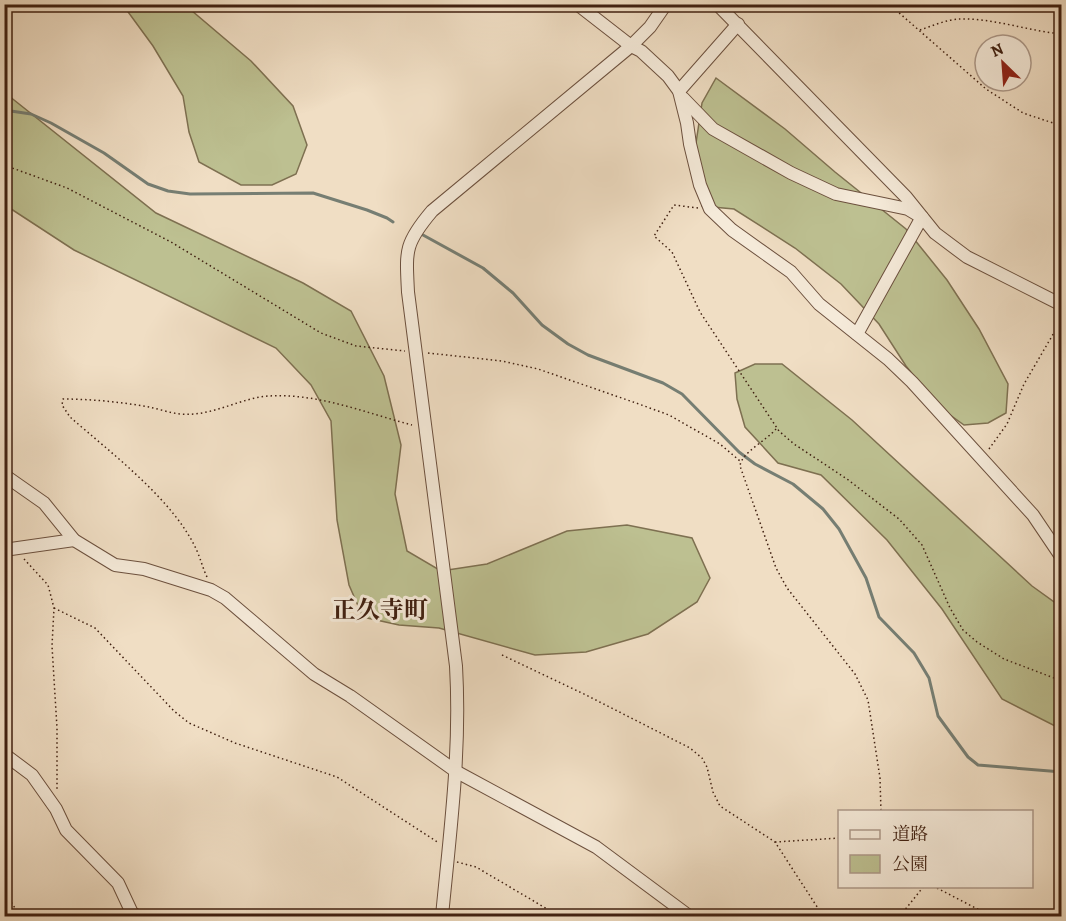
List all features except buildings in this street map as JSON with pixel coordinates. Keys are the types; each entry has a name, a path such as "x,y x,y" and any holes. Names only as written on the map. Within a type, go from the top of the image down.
{"street":[{"path":"577,4 631,46 641,51 668,76 713,129 791,173 836,194 908,209 921,217"},
{"path":"442,916 457,772 458,701 456,666 425,428 406,254 417,229 432,211 631,46 650,27 666,4"},
{"path":"717,4 906,197 935,232 967,257 1062,305"},
{"path":"738,24 681,94 700,185 710,209 732,230 790,272 819,304 888,359 912,382 1033,515 1062,558"},
{"path":"856,334 921,217"},
{"path":"4,475 44,503 74,540 115,564 144,569 211,590 225,598 314,674 350,696 457,772 596,847 689,916"},
{"path":"8,548 74,540"},
{"path":"4,754 32,775 56,809 66,830 118,883 132,913 137,916"}],"path":[{"path":"889,4 986,89 1023,113 1062,126"},
{"path":"919,30 959,19 1004,23 1037,32 1062,34"},
{"path":"4,165 68,188 171,242 321,333 356,346 502,360 538,369 669,415 720,444 741,460"},
{"path":"710,209 674,205 654,236 672,252 700,312 777,428 794,444 847,479 900,519 922,545 950,608 963,630 1004,659 1062,681"},
{"path":"982,458 1007,424 1024,384 1062,319"},
{"path":"211,590 196,549 178,521 141,479 70,417 62,405 63,399 86,399 148,407 180,414 201,414 247,400 268,396 289,396 330,402 425,428"},
{"path":"777,428 746,454 740,466 776,568 787,588 855,674 868,700 880,778 881,810"},
{"path":"8,548 48,585 54,608 52,646 57,728 56,809"},
{"path":"54,608 95,628 174,711 189,723 235,743 337,777 448,854 476,867 559,916"},
{"path":"502,655 690,748 702,758 707,767 720,806 775,842 823,916"},
{"path":"775,842 838,838"},
{"path":"900,916 922,888"},
{"path":"937,888 991,916"},
{"path":"4,891 20,916"}],"green space":[{"path":"123,5 185,5 251,61 293,106 307,145 296,174 272,185 241,185 199,162 189,132 183,96 153,46"},
{"path":"716,78 785,129 906,229 947,280 979,329 1008,384 1006,413 988,423 964,425 939,407 906,366 879,324 841,284 795,248 734,209 702,206 696,143 702,103"},
{"path":"4,92 156,213 303,283 351,311 384,376 401,445 395,494 407,551 441,571 487,564 567,531 627,525 692,538 710,578 697,602 648,634 586,652 535,655 439,628 399,625 363,617 349,585 337,520 331,421 311,385 276,348 74,250 5,205"},
{"path":"755,364 782,364 852,420 1032,586 1061,607 1061,729 1002,699 942,609 887,540 821,475 778,463 745,427 737,399 735,373"}],"waterway":[{"path":"4,110 31,114 51,123 104,153 148,184 168,191 190,194 313,193 367,210 393,222"},
{"path":"423,235 483,268 513,293 542,325 568,344 588,355 663,383 682,394 739,452 755,464 793,484 823,509 839,529 866,578 879,617 914,653 929,678 938,716 968,757 978,765 1062,772"}],"district":[{"name":"正久寺町","path":"380,610"}]}
